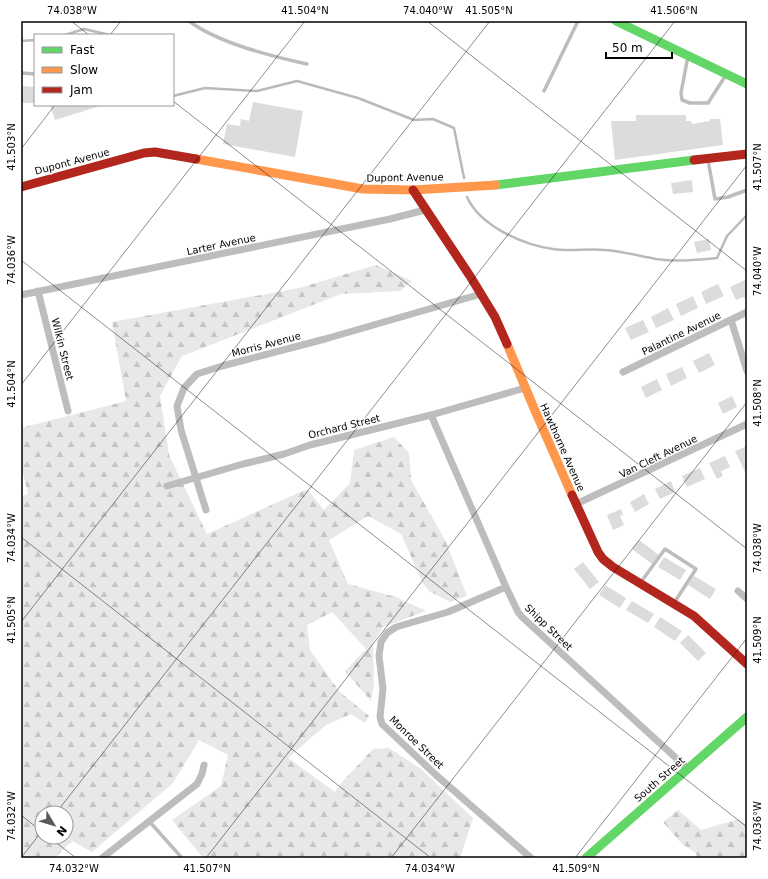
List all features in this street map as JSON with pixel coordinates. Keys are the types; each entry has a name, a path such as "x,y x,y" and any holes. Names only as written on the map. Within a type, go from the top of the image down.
{"street":[{"path":"616,21 747,84"},
{"name":"Dupont Avenue","path":"21,186 144,153 155,152 363,189 413,190 492,185 747,154"},
{"name":"Hawthorne Avenue","path":"413,190 481,294 503,333 525,388 598,552 603,559 613,567 694,616 747,664"},
{"name":"Larter Avenue","path":"21,294 382,221 425,210"},
{"name":"Wilkin Street","path":"38,291 68,411"},
{"name":"Morris Avenue","path":"206,510 181,430 177,406 184,388 197,374 481,294"},
{"name":"Palantine Avenue","path":"623,372 747,312"},
{"path":"731,320 747,370"},
{"name":"Orchard Street","path":"167,486 284,454 310,445 431,415 525,388"},
{"name":"Shipp Street","path":"431,415 518,612 688,769"},
{"name":"Van Cleft Avenue","path":"576,504 747,424"},
{"name":"Monroe Street","path":"506,587 448,612 396,627 387,633 381,642 379,656 383,689 380,718 382,724 436,775 531,858"},
{"path":"738,592 747,599"},
{"name":"South Street","path":"586,858 747,718"},
{"path":"102,858 197,784 202,774 204,765"}],"lane":[{"path":"189,21 212,34 238,45 306,64"},
{"path":"544,91 578,21"},
{"path":"688,56 681,93 682,100 690,103 708,103 727,75"},
{"path":"21,73 34,74"},
{"path":"708,159 714,199 728,197 747,190"},
{"path":"640,584 665,549 696,569 674,604"},
{"path":"149,821 182,858"},
{"path":"174,858 179,854"}],"green space":[{"path":"376,265 412,281 400,291 341,294 182,356 160,396 169,455 207,534 307,489 324,510 350,483 354,450 394,437 409,453 411,480 446,542 467,596 450,602 429,591 421,579 401,534 368,516 329,540 348,584 396,597 426,611 383,627 373,643 374,685 371,701 345,671 366,649 332,612 307,625 310,650 339,691 369,716 365,723 351,714 326,725 288,758 335,792 343,781 373,749 389,748 421,769 473,818 460,858 203,858 172,820 221,786 228,755 199,740 173,783 92,852 74,842 74,805 34,805 34,845 68,845 55,858 21,858 21,497 28,494 21,464 21,428 126,401 112,322 299,288"},
{"path":"678,810 701,830 739,819 747,826 747,858 698,858 695,852 682,844 663,822"}],"building":[{"path":"21,86 34,87 34,103 21,103"},
{"path":"253,102 303,111 295,157 223,144 227,124 240,126 241,119 249,121"},
{"path":"50,106 100,106 55,120"},
{"path":"636,115 686,115 686,121 691,121 692,124 710,121 710,119 720,119 723,145 615,160 611,121 636,121"},
{"path":"692,180 693,192 673,194 671,183"},
{"path":"709,239 711,250 697,253 694,242"},
{"path":"747,279 747,297 736,300 730,287"},
{"path":"718,284 724,296 706,304 701,292"},
{"path":"693,296 698,308 681,316 676,304"},
{"path":"668,308 674,320 656,328 651,317"},
{"path":"643,320 649,332 631,340 625,328"},
{"path":"709,353 715,365 699,373 693,361"},
{"path":"682,367 687,378 671,386 666,374"},
{"path":"657,379 662,390 646,398 641,387"},
{"path":"732,396 737,407 723,414 718,403"},
{"path":"747,446 747,471 745,472 735,451"},
{"path":"725,456 730,467 721,471 723,476 717,479 709,463"},
{"path":"700,468 705,479 687,487 682,476"},
{"path":"671,481 675,492 660,499 655,489"},
{"path":"644,494 649,504 635,512 630,502"},
{"path":"621,509 623,515 620,516 624,525 613,530 607,515"},
{"path":"639,540 659,555 652,564 632,549"},
{"path":"664,557 686,570 680,580 658,567"},
{"path":"583,562 599,582 590,589 574,569"},
{"path":"694,576 716,589 710,599 688,585"},
{"path":"605,585 626,598 620,608 599,595"},
{"path":"632,601 654,614 648,623 626,610"},
{"path":"660,617 682,631 675,641 654,627"},
{"path":"688,635 706,653 698,661 680,643"}],"waterway":[{"path":"68,34 84,29 106,34"},
{"path":"21,41 34,40"},
{"path":"174,96 205,88 257,91 297,81 358,98 414,120 433,119 454,128 464,178"},
{"path":"467,197 473,207 492,225 516,238 541,247 559,250 599,250 624,252 664,260 717,258 727,236 747,215"}],"traffic: fast":[{"path":"616,21 747,84"},
{"path":"496,185 694,160"},
{"path":"586,858 747,717"}],"traffic: slow":[{"path":"196,159 363,189 413,190 496,185"},
{"path":"507,344 572,495"}],"traffic: jam":[{"path":"21,187 144,153 155,152 196,159"},
{"path":"694,160 747,154"},
{"path":"413,190 470,276 495,317 507,344"},
{"path":"572,495 598,552 603,559 613,567 694,616 747,664"}]}
